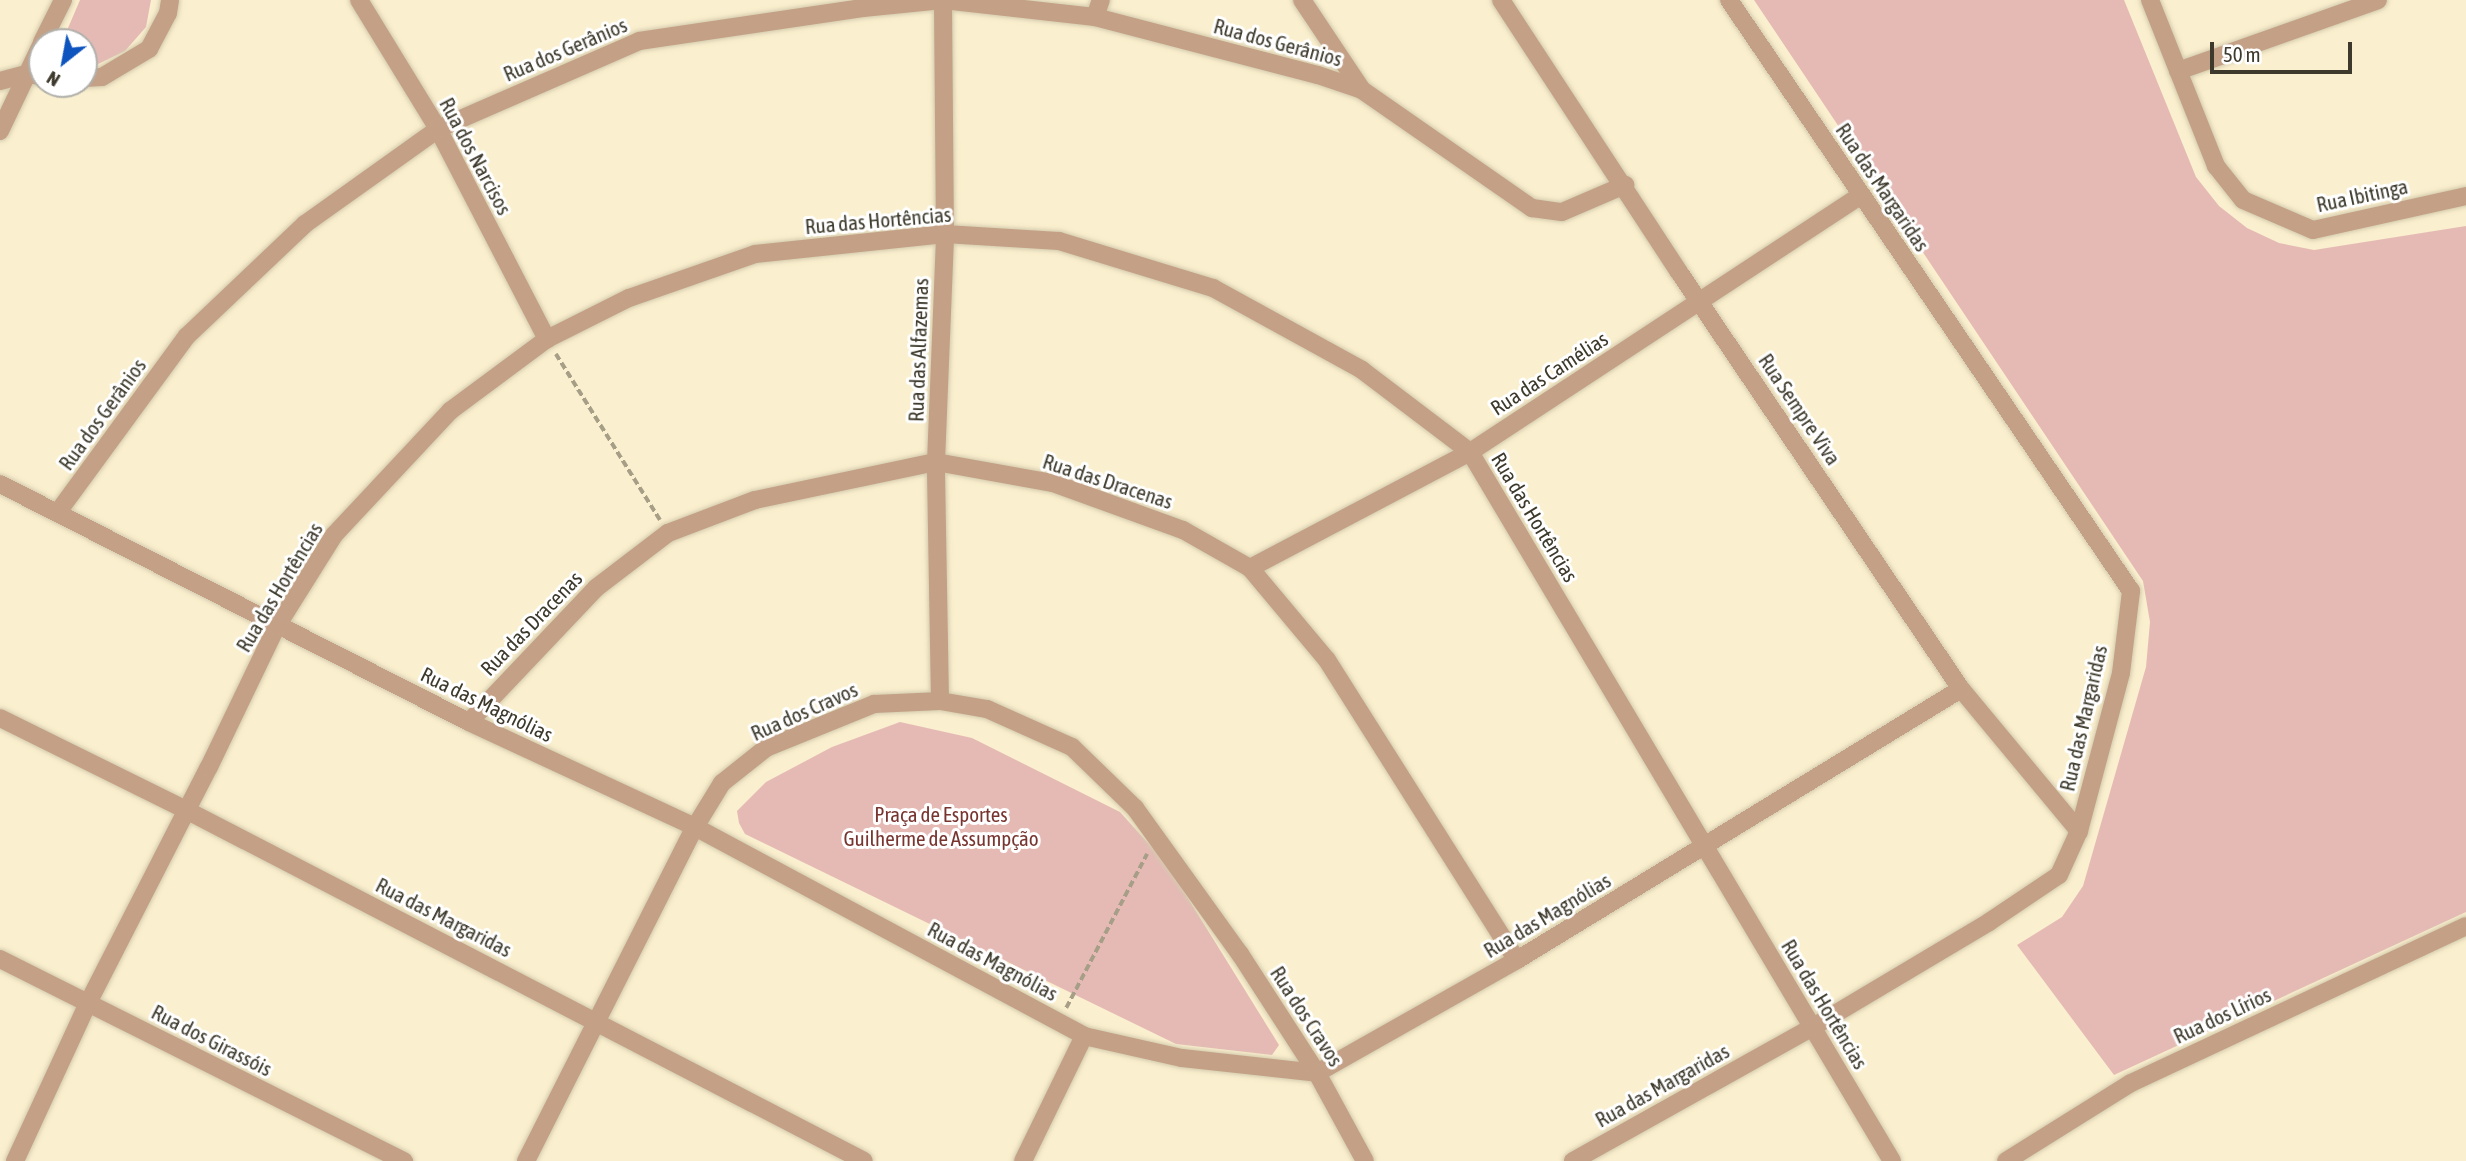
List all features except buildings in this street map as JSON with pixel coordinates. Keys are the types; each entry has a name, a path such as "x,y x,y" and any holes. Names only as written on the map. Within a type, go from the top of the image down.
{"street":[{"path":"49,28 63,0"},
{"path":"98,77 149,49 168,13 170,0"},
{"name":"Rua dos Narcisos","path":"359,0 438,129 547,339"},
{"name":"Rua dos Gerânios","path":"58,512 187,336 304,224 438,129 639,41 863,8 943,0 1098,9 1362,90 1532,208 1562,212 1625,185"},
{"name":"Rua das Alfazemas","path":"940,701 936,462 945,234 943,0"},
{"path":"1302,0 1362,90"},
{"name":"Rua Sempre Viva","path":"1501,0 1961,689 2079,831"},
{"name":"Rua das Margaridas","path":"1573,1161 1812,1027 1989,922 2059,875 2079,831 2121,673 2131,591 1729,0"},
{"name":"Rua Ibitinga","path":"2151,0 2216,166 2243,200 2312,230 2466,196"},
{"path":"2178,71 2378,0"},
{"path":"0,81 28,76"},
{"path":"0,131 28,85"},
{"name":"Rua das Camélias","path":"1250,568 1470,452 1861,195"},
{"name":"Rua das Hortências","path":"15,1161 88,1003 277,626 334,535 450,411 547,339 629,298 755,254 945,234 1059,241 1213,288 1362,370 1470,452 1892,1161"},
{"name":"Rua das Dracenas","path":"469,722 596,588 668,533 755,500 936,462 1053,483 1183,530 1250,568 1327,660 1517,960"},
{"name":"Rua das Magnólias","path":"0,484 469,722 695,827 1084,1036 1182,1058 1317,1073 1517,960 1961,689"},
{"name":"Rua dos Cravos","path":"526,1161 695,827 722,783 766,748 874,704 940,701 987,709 1072,747 1135,808 1240,954 1317,1073 1365,1161"},
{"name":"Rua das Margaridas","path":"0,718 186,810 864,1161"},
{"name":"Rua dos Lírios","path":"2006,1161 2131,1083 2466,926"},
{"name":"Rua dos Girassóis","path":"0,959 404,1161"},
{"path":"1023,1161 1084,1036"}],"path":[{"path":"547,339 668,533"},
{"path":"1058,1022 1156,836"}],"green space":[{"path":"80,0 151,0 146,27 125,51 98,64 98,28 68,28"},
{"path":"1754,0 2124,0 2196,177 2219,206 2247,228 2279,243 2314,250 2466,226 2466,912 2114,1075 2017,945 2062,917 2083,886 2146,667 2150,622 2143,581"},
{"name":"Praça de Esportes Guilherme de Assumpção","path":"900,722 972,738 1120,812 1166,863 1279,1045 1272,1055 1176,1044 745,834 737,811 766,782 832,747"}]}
